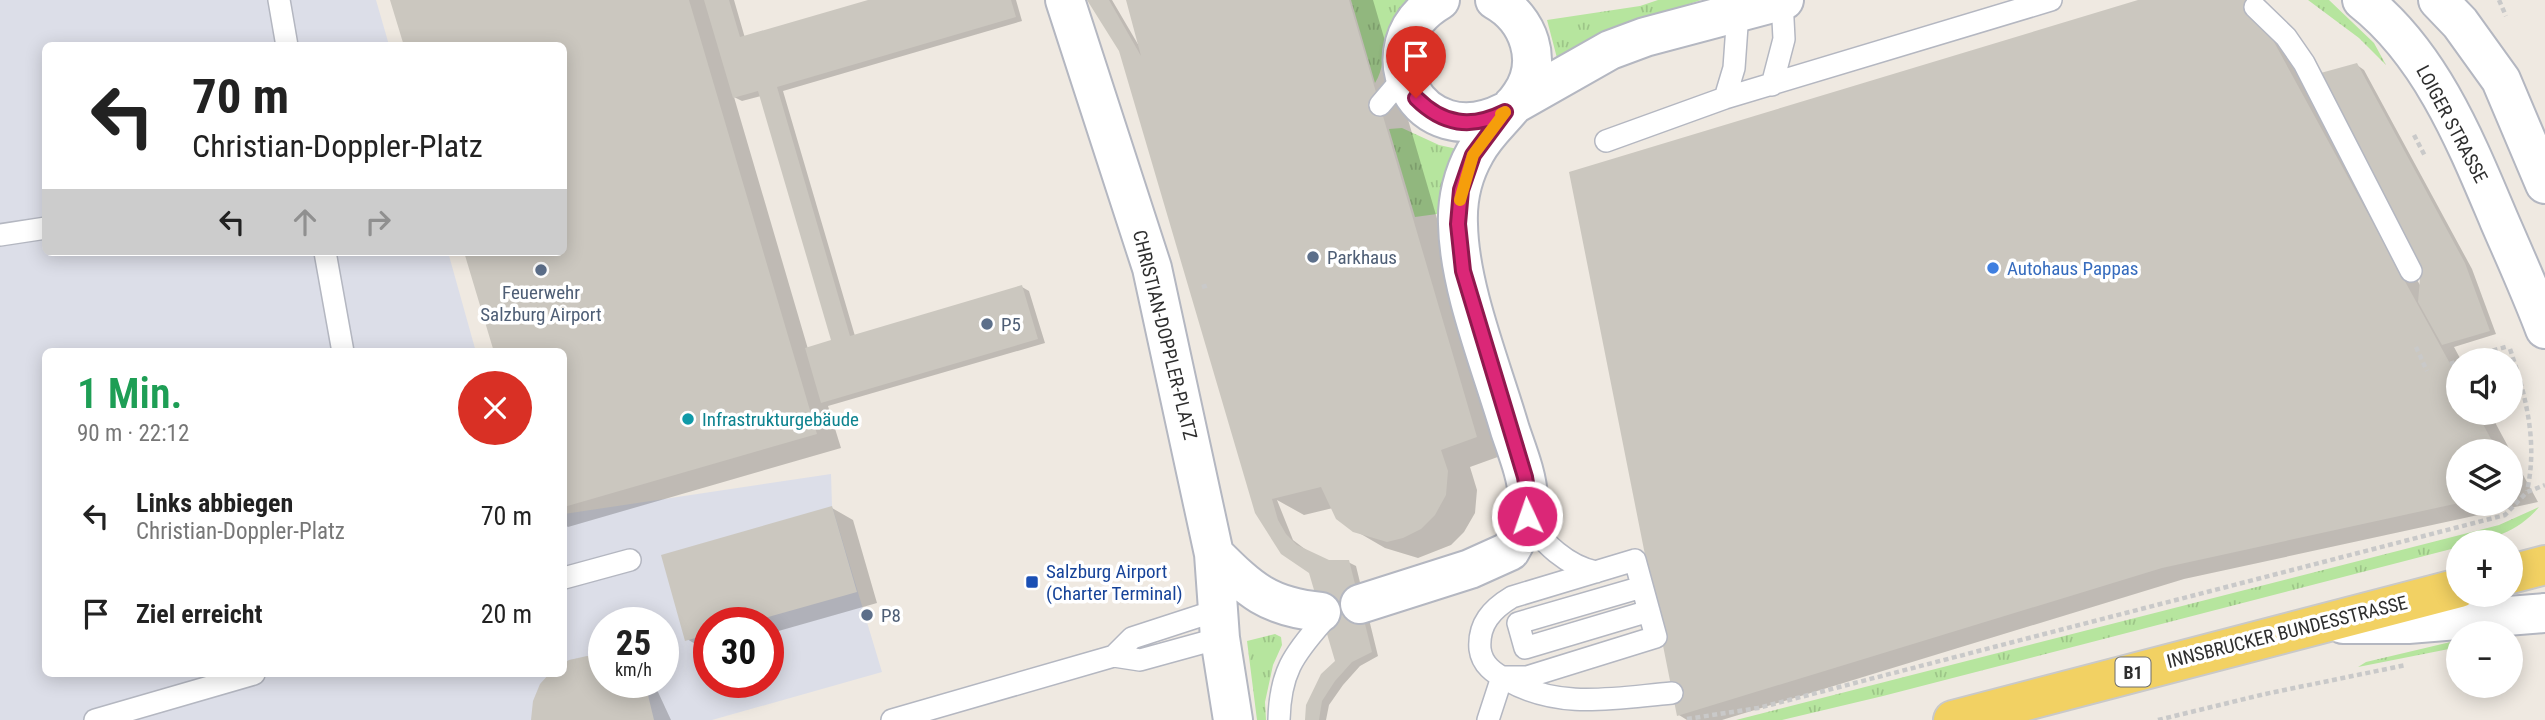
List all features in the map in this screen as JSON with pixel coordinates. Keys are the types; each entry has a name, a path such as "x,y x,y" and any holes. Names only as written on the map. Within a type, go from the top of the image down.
{"main road":[{"path":"2523,571 2545,565"},
{"name":"INNSBRUCKER BUNDESSTRASSE","path":"1953,720 2313,623 2446,590"}],"street":[{"name":"CHRISTIAN-DOPPLER-PLATZ","path":"1065,0 1153,268 1214,554 1219,624 1233,720"},
{"path":"1440,0 1415,19 1402,51 1403,68 1416,98 1442,119 1475,123 1509,108 1610,50 1738,6 1782,0"},
{"path":"1360,604 1470,569 1510,551 1525,520 1528,496 1525,477 1463,271 1458,224 1461,190 1473,155 1527,85 1532,48 1516,16 1496,0"},
{"name":"LOIGER STRASSE","path":"2362,0 2384,17 2416,56 2449,111 2534,269 2545,329"},
{"path":"2438,0 2460,23 2501,80 2545,184"},
{"path":"1214,554 1262,597 1281,606 1322,616"},
{"path":"2313,623 2408,624 2545,613"}],"lane":[{"path":"279,0 287,42"},
{"path":"1772,85 1784,39 1782,0"},
{"path":"1606,141 1725,98 2051,0"},
{"path":"1725,98 1734,68 1738,6"},
{"path":"2255,7 2286,37 2304,63 2411,271"},
{"path":"1380,105 1397,85 1403,68"},
{"path":"0,235 42,229"},
{"path":"326,256 342,348"},
{"path":"1525,520 1542,540 1566,560 1582,569 1596,572"},
{"path":"567,577 630,560"},
{"path":"1502,677 1527,677 1656,637 1635,560 1512,597 1496,607 1481,630 1480,642 1486,665 1502,677 1527,691 1560,699 1589,700 1672,692"},
{"path":"1642,587 1518,623 1521,636 1525,648 1649,611"},
{"path":"1279,720 1282,681 1290,662 1322,616"},
{"path":"892,720 1114,656 1132,638 1219,624"},
{"path":"95,720 244,677"},
{"path":"1488,720 1502,677"}],"path":[{"path":"2409,125 2427,161"},
{"path":"1202,287 1209,285"},
{"path":"2504,334 2529,414 2533,453 2527,492"},
{"path":"2502,348 2509,346"},
{"path":"2416,347 2427,371"},
{"path":"1679,720 1758,708 2505,515 2527,492 2545,485"},
{"path":"2158,720 2265,694 2407,665"}],"shaded area":[{"path":"0,0 376,0 388,42 42,42 42,256 449,256 475,348 42,348 42,677 567,677 567,514 831,474 832,506 882,672 712,720 0,720"}],"green space":[{"path":"1351,0 1408,0 1389,29 1375,83"},
{"path":"1658,0 1701,0 1620,27 1557,58 1547,20 1640,6"},
{"path":"2308,0 2329,0 2374,43 2386,65 2359,38"},
{"path":"1402,128 1439,145 1457,149 1444,178 1437,214 1415,217 1389,129"},
{"path":"2539,507 2511,530 2479,530 2499,525"},
{"path":"2446,539 2446,550 1883,696 1782,720 1736,720"},
{"path":"1275,634 1281,637 1282,645 1273,665 1265,702 1266,720 1257,720 1247,641"},
{"path":"2446,643 2446,650 2358,667 2366,662"}],"building":[{"path":"390,0 689,0 817,434 567,506 567,348 493,348 465,256 567,256 567,42 403,42"},
{"path":"704,0 729,0 740,37 868,0 1011,0 1016,17 777,87 850,336 1022,285 1038,339 821,403 805,348 831,340 758,91 733,98"},
{"name":"Parkhaus","path":"1087,0 1109,0 1141,56 1126,0 1349,0 1477,437 1441,450 1448,471 1446,495 1435,515 1421,529 1403,538 1387,542 1353,532 1336,519 1321,487 1272,499 1278,520 1286,534 1297,545 1329,560 1349,560 1372,652 1352,662 1335,681 1322,701 1319,720 1305,720 1306,705 1321,674 1335,661 1309,573 1281,554 1255,513 1119,51"},
{"name":"Autohaus Pappas","path":"2138,0 2251,0 2446,356 2446,425 2483,425 2491,439 2446,439 2446,506 2162,568 1677,716 1569,172"},
{"path":"2357,63 2465,263 2490,331 2442,345 2418,302 2421,266 2317,74"},
{"path":"832,506 857,592 784,613 784,607 693,607 693,639 685,641 679,620 679,607 676,607 661,555"},
{"path":"588,656 588,698 649,698 654,720 531,720 533,701 540,684 546,677 567,677 567,661"}],"slow traffic":[{"path":"1460,200 1473,155 1505,112 1501,114"}],"place":[{"name":"Parkhaus","path":"1313,257"},
{"name":"Autohaus Pappas","path":"1993,268"},
{"name":"Feuerwehr Salzburg Airport","path":"541,270"},
{"name":"P5","path":"987,324"},
{"name":"Infrastrukturgebäude","path":"688,419"},
{"name":"Salzburg Airport (Charter Terminal)","path":"1032,582"},
{"name":"P8","path":"867,615"}],"route":[{"path":"1416,98 1442,119 1458,123 1475,123 1505,112 1473,155 1461,190 1458,224 1463,271 1525,477 1527,516"}]}
